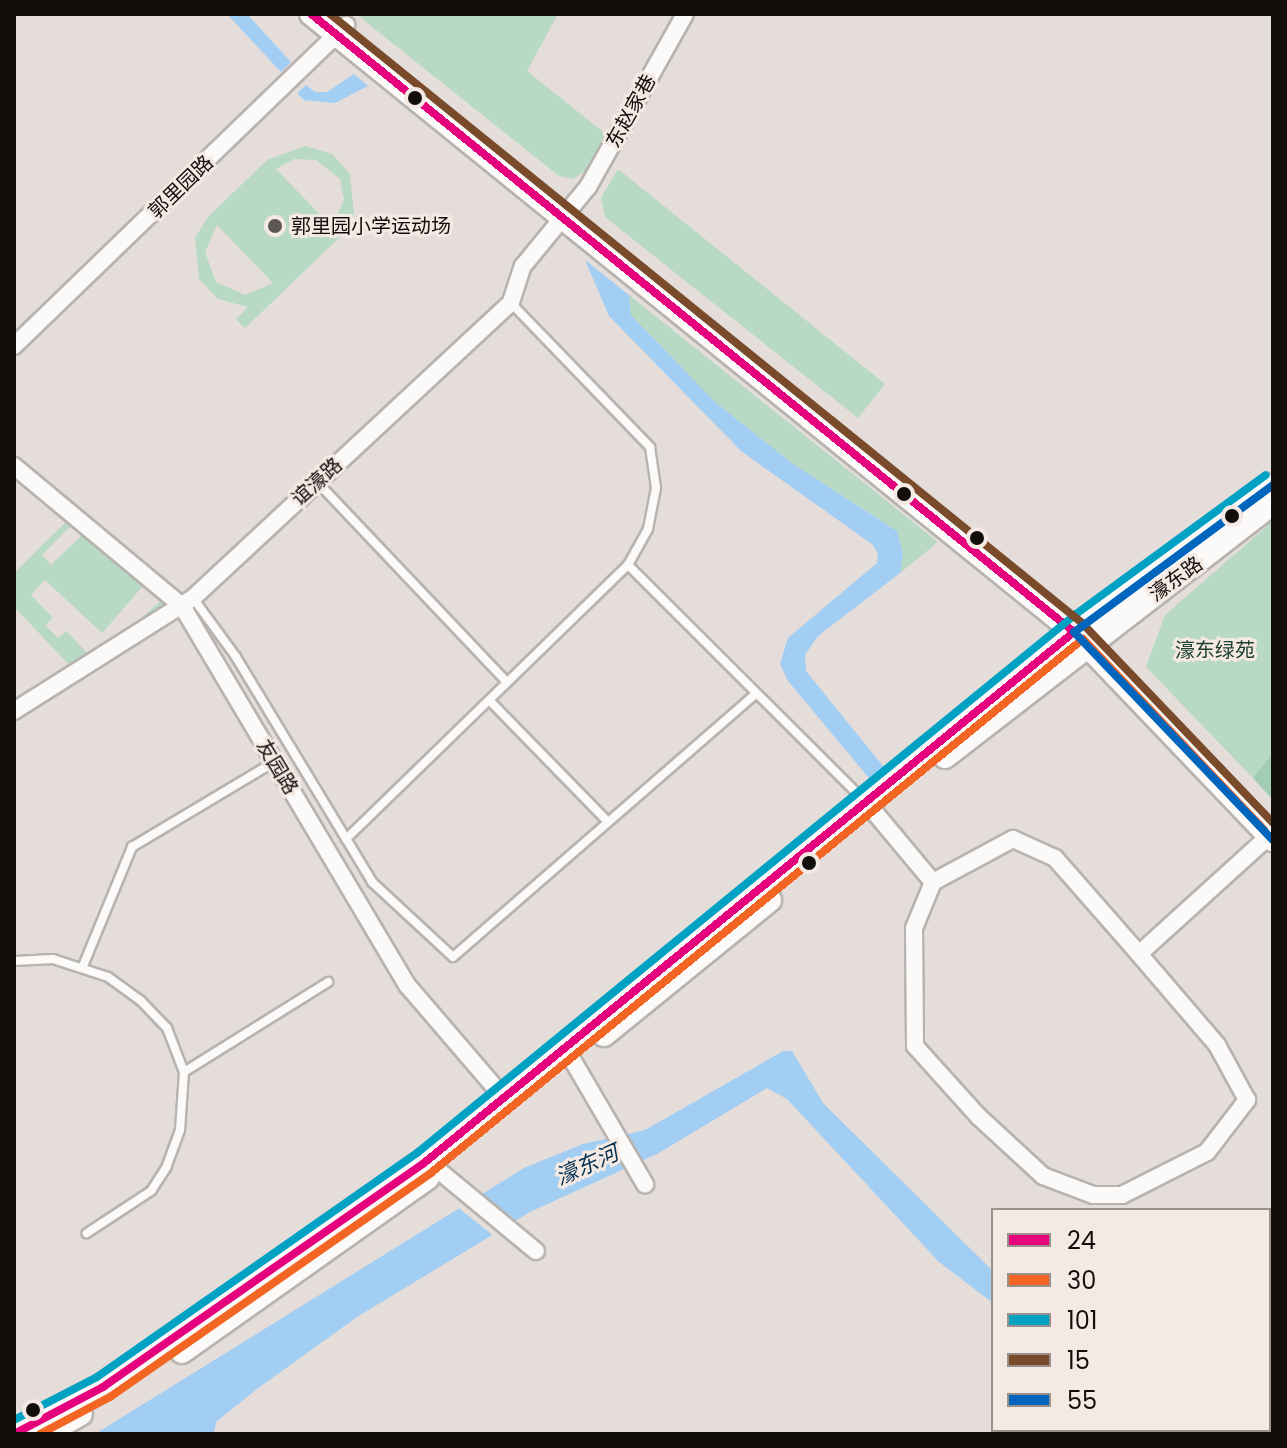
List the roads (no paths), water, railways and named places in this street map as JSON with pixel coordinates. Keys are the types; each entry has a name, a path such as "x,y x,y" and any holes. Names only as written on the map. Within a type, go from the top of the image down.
{"main road":[{"path":"311,14 338,25 1086,633 1272,833"},
{"name":"濠东路","path":"14,1434 103,1387 180,1336 505,1099 1273,485"},
{"name":"濠东路","path":"1086,633 1273,503"},
{"name":"濠东路","path":"46,1434 236,1318 438,1170 573,1061 871,808"}],"street":[{"name":"东赵家巷","path":"569,211 685,14"},
{"name":"郭里园路","path":"14,346 338,25"},
{"name":"谊濠路","path":"14,711 187,602 511,302 523,266 569,211"},
{"name":"友园路","path":"14,466 187,602 274,762 408,986 505,1099"},
{"path":"871,808 933,882"},
{"path":"1139,954 1272,833"},
{"path":"1013,839 1055,858 1217,1045 1247,1100 1207,1152 1122,1195 1093,1195 1043,1176 978,1116 915,1046 914,928 933,882 1013,839"},
{"path":"573,1061 642,1179"},
{"path":"438,1170 536,1251"}],"lane":[{"path":"346,839 628,565 648,529 653,502 650,447 511,302"},
{"path":"317,482 507,682"},
{"path":"628,565 754,695 871,808"},
{"path":"187,602 236,657 372,882 453,957 754,695"},
{"path":"489,700 608,822"},
{"path":"83,966 132,847 274,762"},
{"path":"14,961 53,959 83,966 141,1001 167,1028 184,1072 180,1130 166,1168 151,1191 87,1233"},
{"path":"184,1072 328,982"}],"water":[{"path":"227,14 247,14 291,62 281,72"},
{"path":"354,74 368,86 335,103 304,100 297,93 306,85 315,92 327,92"},
{"path":"585,260 629,295 631,315 715,402 793,464 897,531 903,553 900,573 818,636 805,655 806,671 887,771 873,783 788,681 780,664 788,638 877,563 878,554 873,545 741,451 609,316"},
{"name":"濠东河","path":"783,1051 792,1051 823,1103 991,1269 991,1301 939,1262 787,1099 767,1088 657,1154 530,1212 357,1317 216,1422 214,1434 95,1434 524,1168 583,1144 645,1130"}],"place":[{"name":"郭里园小学运动场","path":"275,226"}],"park label":[{"name":"濠东绿苑","path":"1215,650"}]}
